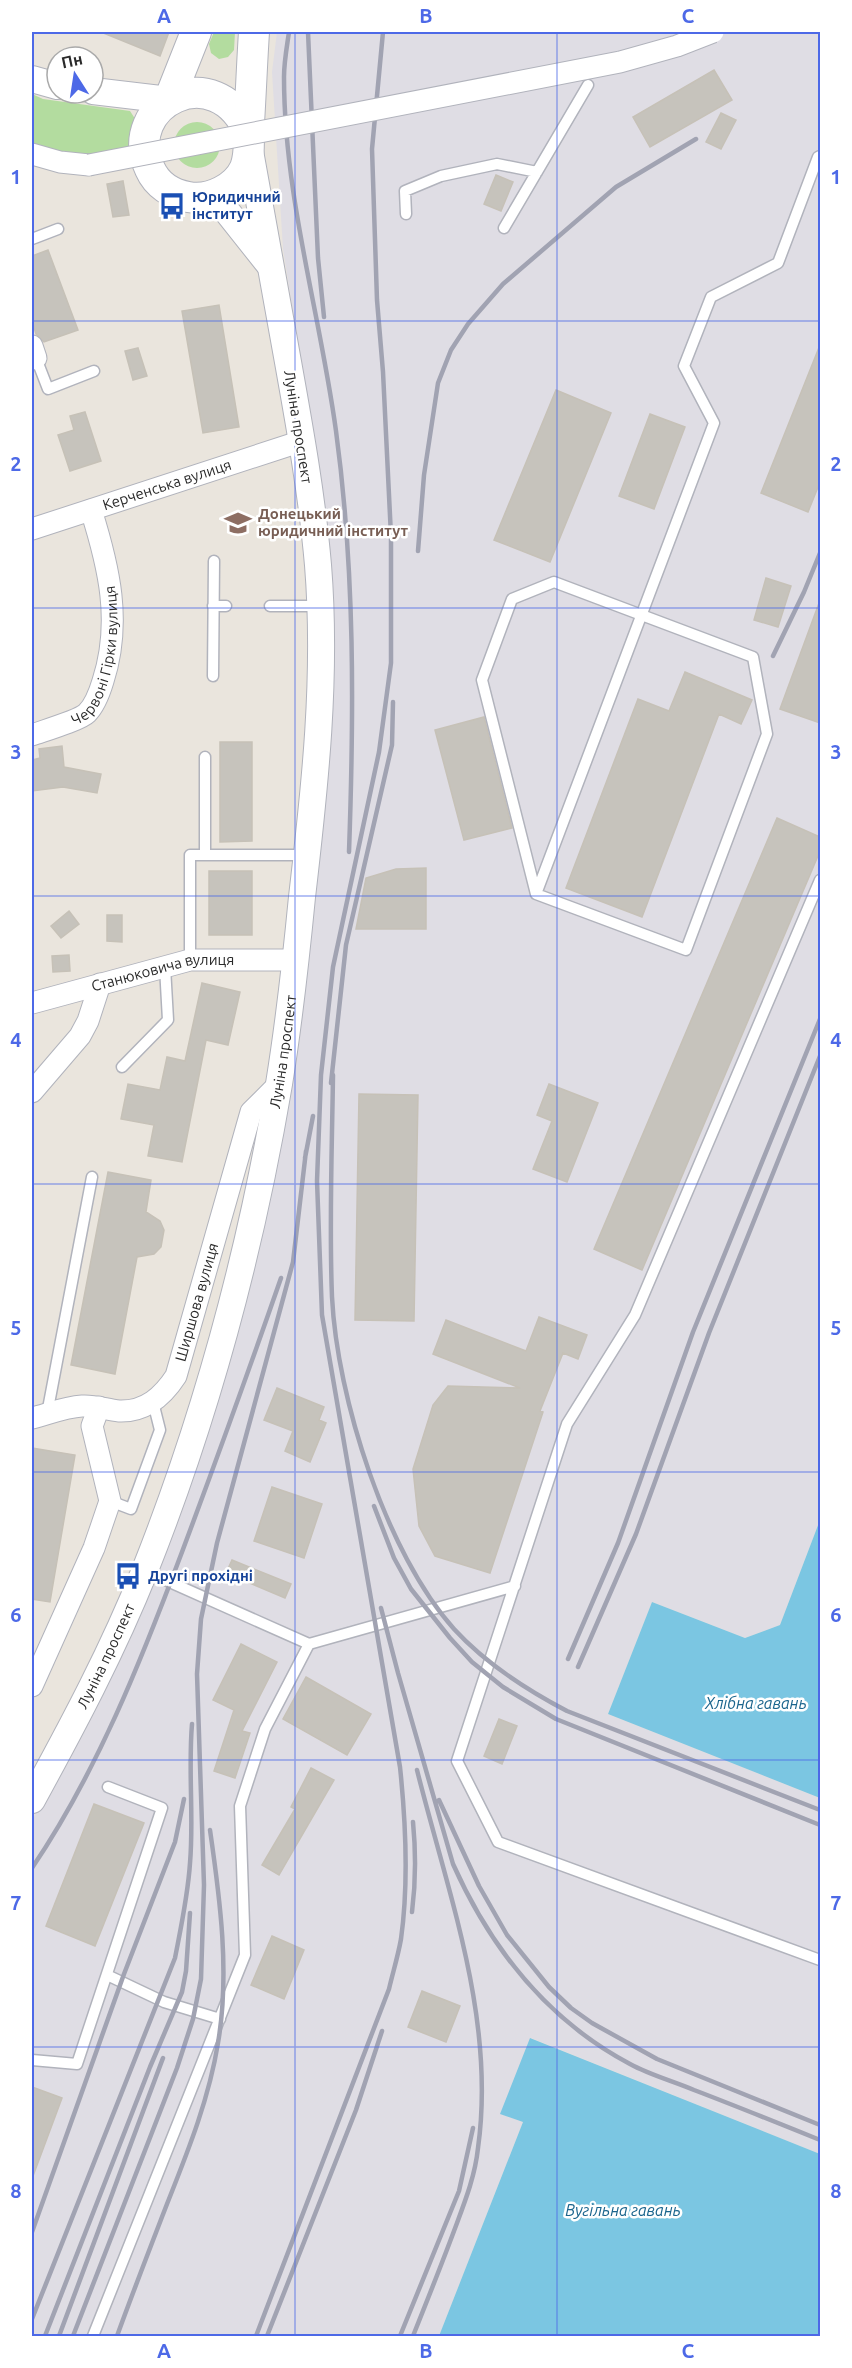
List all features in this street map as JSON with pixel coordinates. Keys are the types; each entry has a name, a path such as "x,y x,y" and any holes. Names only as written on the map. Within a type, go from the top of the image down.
{"main road":[{"path":"169,100 196,32"},
{"name":"Луніна проспект","path":"249,142 254,32"},
{"path":"201,92 217,96 242,117 249,142 244,170 232,186 214,195 195,198 178,195 164,187 153,175 146,160 144,144 147,128 155,112 169,100 184,94 201,92"}],"street":[{"path":"32,165 59,168 88,165 620,62 676,46 712,32"},
{"path":"105,92 169,100"},
{"path":"126,95 147,128"},
{"name":"Луніна проспект","path":"32,1800 89,1697 145,1571 194,1435 225,1328 252,1218 279,1084 296,960 318,758 322,656 318,564 302,441 249,142"},
{"path":"32,154 60,162 88,165"},
{"name":"Луніна проспект","path":"214,195 271,266"},
{"name":"Керченська вулиця","path":"32,529 302,441"},
{"name":"Червоні Гірки вулиця","path":"32,735 86,714 99,693 109,663 114,633 113,603 91,510"},
{"name":"Станюковича вулиця","path":"32,1003 190,960 296,960"},
{"path":"32,1092 80,1036 88,1021 100,984"},
{"name":"Ширшова вулиця","path":"39,1416 70,1407 99,1407 129,1411 153,1402 167,1391 176,1376 251,1112 279,1084"},
{"path":"32,1686 94,1548 110,1501 92,1426 99,1407"}],"lane":[{"path":"504,228 588,85"},
{"path":"536,894 714,423 684,366 711,297 778,263 820,156"},
{"path":"406,214 405,191 441,176 497,164 537,172"},
{"path":"32,239 58,229"},
{"path":"33,354 48,389 94,372"},
{"path":"213,676 214,561"},
{"path":"554,582 753,657 767,734 686,950 536,894 482,680 512,599 554,582"},
{"path":"213,606 226,606"},
{"path":"270,606 320,606"},
{"path":"205,757 205,855"},
{"path":"190,960 190,855 307,855"},
{"path":"820,880 635,1314 567,1424 458,1761 498,1842 820,1960"},
{"path":"122,1067 168,1020 165,967"},
{"path":"39,1416 92,1177"},
{"path":"110,1501 131,1509 160,1430 153,1402"},
{"path":"145,1571 309,1644 515,1586"},
{"path":"93,2337 245,1955 240,1806 265,1729 309,1644"},
{"path":"32,2060 77,2064 162,1808 108,1787"},
{"path":"107,1975 164,2002 220,2019"}],"shaded area":[{"path":"277,32 820,32 820,1520 780,1625 745,1638 652,1602 608,1714 820,1798 820,2154 531,2038 501,2114 523,2122 439,2336 32,2336 32,1821 155,1575 307,961 329,759 333,656 318,468 283,249 272,72"}],"green space":[{"path":"214,32 235,32 234,50 228,57 219,59 211,53 209,44"},
{"path":"32,94 45,99 45,105 86,105 130,111 141,128 137,148 86,156 57,152 32,145"},
{"path":"197,122 213,129 220,145 213,161 197,168 181,161 174,145 181,129"}],"water":[{"name":"Хлібна гавань","path":"820,1520 820,1798 608,1714 652,1602 745,1638 780,1625"},
{"name":"Вугільна гавань","path":"530,2038 820,2154 820,2336 439,2336 523,2122 500,2114"}],"building":[{"path":"101,32 169,32 160,56"},
{"path":"714,70 732,100 650,147 633,117"},
{"path":"721,113 736,120 721,149 706,142"},
{"path":"496,175 513,182 501,211 484,204"},
{"path":"123,181 129,215 113,217 107,184"},
{"path":"48,250 78,330 44,342 36,334 32,321 32,256"},
{"path":"219,305 239,427 203,433 182,311"},
{"path":"820,345 820,482 808,512 761,493"},
{"path":"138,348 147,376 133,380 125,351"},
{"path":"556,390 611,413 550,562 494,540"},
{"path":"85,412 101,461 70,471 58,435 74,430 70,416"},
{"path":"650,414 685,427 654,509 619,496"},
{"path":"766,578 791,586 778,627 754,620"},
{"path":"820,604 820,723 780,709"},
{"path":"685,672 752,700 741,724 719,714 642,917 566,888 638,699 669,711"},
{"path":"484,717 512,828 464,840 435,730"},
{"path":"220,742 252,742 252,841 220,842"},
{"path":"62,746 64,767 101,774 97,793 63,787 32,791 32,760 40,758 39,749"},
{"path":"777,818 820,837 820,851 642,1270 594,1249"},
{"path":"426,868 426,929 356,929 366,878 396,869"},
{"path":"209,871 252,871 252,935 209,935"},
{"path":"69,911 79,924 61,938 51,926"},
{"path":"107,915 122,915 122,942 107,941"},
{"path":"69,955 70,971 53,972 52,956"},
{"path":"202,983 240,992 228,1045 206,1040 182,1162 148,1156 154,1125 121,1119 128,1084 160,1090 167,1057 185,1061"},
{"path":"549,1084 598,1103 567,1182 533,1169 552,1121 537,1115"},
{"path":"359,1094 418,1095 414,1321 355,1320"},
{"path":"108,1172 151,1180 146,1212 160,1221 164,1230 161,1247 154,1254 137,1257 115,1374 71,1365"},
{"path":"539,1317 587,1335 578,1359 563,1353 540,1411 543,1412 490,1573 435,1556 419,1526 413,1469 433,1405 448,1386 520,1388 433,1354 446,1320 526,1351"},
{"path":"277,1388 324,1407 319,1420 326,1423 310,1462 285,1451 293,1431 264,1420"},
{"path":"32,1448 75,1455 50,1602 32,1599"},
{"path":"272,1487 322,1504 304,1558 254,1541"},
{"path":"232,1560 291,1584 285,1598 226,1573"},
{"path":"241,1644 277,1662 242,1731 250,1733 235,1778 214,1771 234,1710 213,1700"},
{"path":"306,1677 371,1714 347,1755 283,1719"},
{"path":"499,1719 517,1726 502,1764 484,1756"},
{"path":"311,1768 334,1780 279,1875 262,1865 295,1809 291,1807"},
{"path":"94,1804 144,1823 95,1946 46,1926"},
{"path":"272,1936 304,1950 284,1999 251,1985"},
{"path":"422,1991 460,2006 446,2042 408,2027"},
{"path":"32,2087 62,2098 33,2176 32,2176"}],"railway":[{"path":"289,32 284,77 290,166 336,431 347,536 352,641 349,852"},
{"path":"308,32 318,258 324,317"},
{"path":"256,2336 389,1989 401,1939 405,1896 405,1831 400,1767 322,1315 317,1181 321,1075 333,967 379,752 391,663 391,536 377,300 372,149 383,32"},
{"path":"418,551 424,475 438,383 451,350 468,324 503,284 616,187 696,139"},
{"path":"773,656 820,553"},
{"path":"331,1083 346,945 392,745 393,702"},
{"path":"568,1659 618,1543 693,1332 820,1019"},
{"path":"578,1667 636,1534 709,1333 820,1056"},
{"path":"333,1075 332,1297 344,1381 369,1472 407,1559 429,1597 466,1642 507,1675 551,1703 820,1810"},
{"path":"305,1158 313,1116"},
{"path":"73,2336 177,2068 193,2019 201,1979 204,1885 197,1674 201,1619 217,1543 293,1262 306,1151"},
{"path":"32,1868 77,1793 134,1675 195,1518 281,1278"},
{"path":"374,1506 394,1558 411,1589 472,1662 503,1687 556,1719 820,1825"},
{"path":"381,1608 453,1864 485,1925 525,1979 573,2026 630,2064 820,2140"},
{"path":"32,2319 175,1958 190,1863 192,1724"},
{"path":"413,2336 472,2180 477,2159 482,2100 475,2004 466,1957 417,1770"},
{"path":"32,2232 124,1974 175,1842 184,1799"},
{"path":"439,1800 479,1886 507,1935 549,1987 571,2008 592,2023 657,2059 820,2125"},
{"path":"412,1912 415,1867 413,1822"},
{"path":"117,2336 197,2125 218,2043 222,2017 222,1936 210,1830"},
{"path":"45,2336 150,2067 182,1992 186,1971 190,1913"},
{"path":"267,2336 356,2110 382,2031"},
{"path":"59,2336 163,2058"},
{"path":"400,2336 459,2191 473,2128"}],"place":[{"name":"Юридичний інститут","path":"172,206"},
{"name":"Донецький юридичний інститут","path":"238,523"},
{"name":"Другі прохідні","path":"128,1576"}]}
